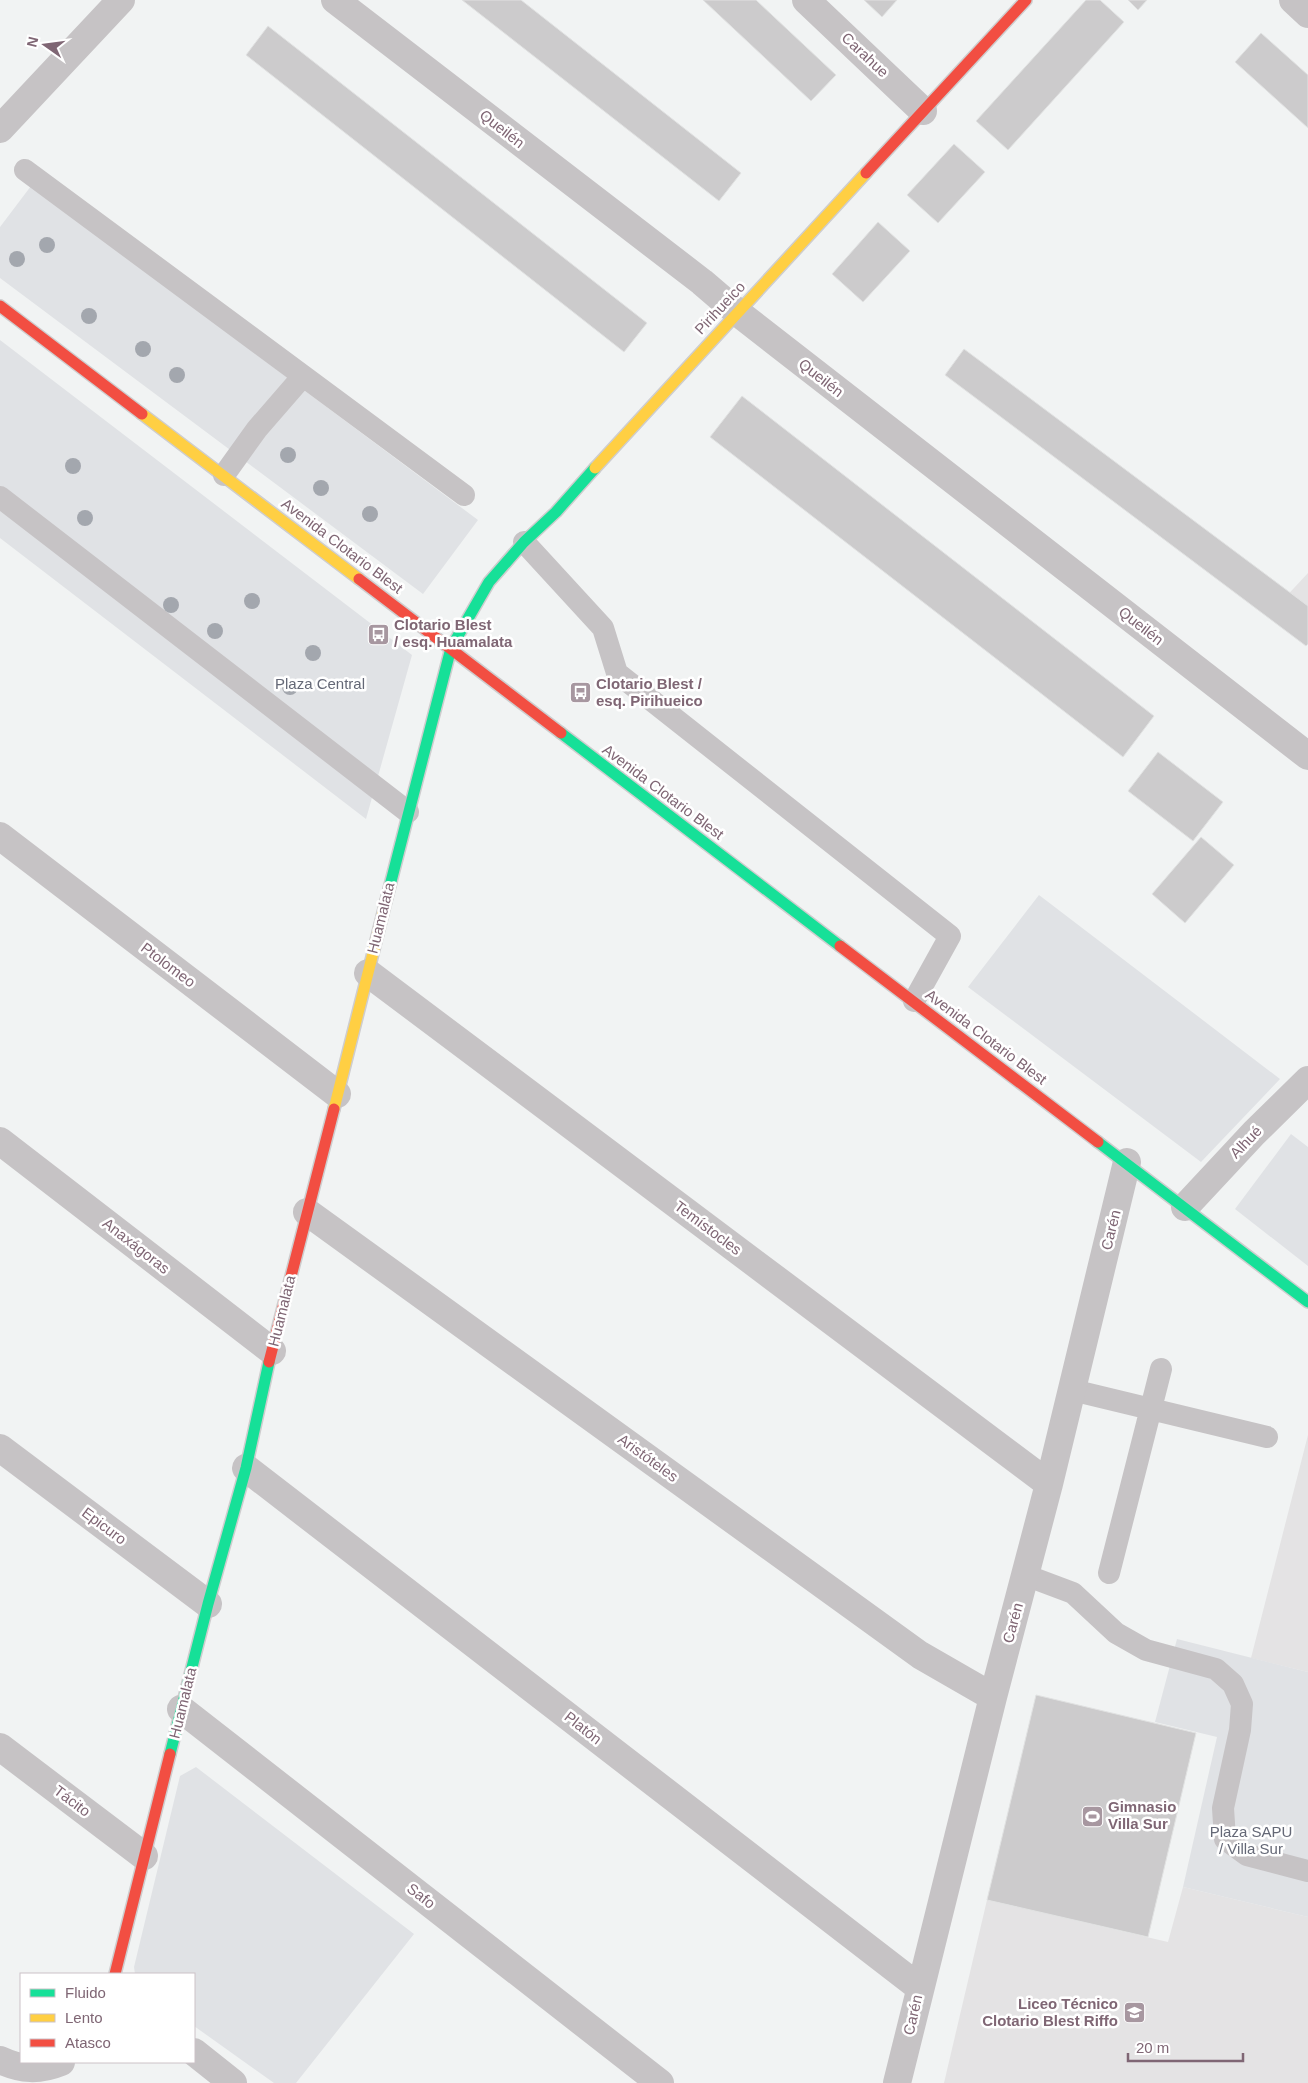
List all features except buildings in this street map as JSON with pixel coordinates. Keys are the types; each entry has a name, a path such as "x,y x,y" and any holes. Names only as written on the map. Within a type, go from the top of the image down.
{"street":[{"path":"0,129 121,0"},
{"name":"Queilén","path":"334,0 702,282 737,312 1308,756"},
{"name":"Carahue","path":"806,0 923,111"},
{"name":"Pirihueico","path":"451,648 489,582 524,542 556,512 737,312 1026,0"},
{"path":"1293,0 1308,14"},
{"name":"Avenida Clotario Blest","path":"0,306 1185,1206 1308,1302"},
{"name":"Huamalata","path":"115,1973 208,1604 246,1468 272,1351 451,648"},
{"name":"Ptolomeo","path":"0,836 337,1094"},
{"name":"Temístocles","path":"368,973 1049,1484"},
{"name":"Alhué","path":"1185,1206 1254,1133 1308,1080"},
{"name":"Anaxágoras","path":"0,1141 272,1351"},
{"name":"Carén","path":"898,2083 993,1697 1049,1484 1127,1162"},
{"name":"Aristóteles","path":"307,1212 920,1655 993,1697"},
{"name":"Epicuro","path":"0,1448 208,1604"},
{"name":"Platón","path":"246,1468 920,1988"},
{"name":"Safo","path":"181,1709 660,2083"},
{"name":"Tácito","path":"0,1747 144,1856"},
{"path":"195,2053 233,2083"},
{"path":"0,2060 22,2068 34,2069 58,2063"}],"lane":[{"path":"25,170 464,495"},
{"path":"224,475 257,429 303,376"},
{"path":"0,497 408,812"},
{"path":"524,542 603,628 617,673 950,936 914,1001"},
{"path":"1109,1573 1161,1369"},
{"path":"1072,1390 1266,1437"},
{"path":"1025,1575 1073,1593 1116,1633 1146,1650 1216,1669 1233,1684 1242,1704 1240,1730 1223,1808 1225,1839 1247,1855 1308,1872"}],"shaded area":[{"path":"1308,573 1308,628 1280,603"},
{"path":"1308,1435 1308,1672 1251,1658"},
{"name":"Liceo Técnico Clotario Blest Riffo","path":"1183,1887 1308,1917 1308,2083 944,2083 987,1900 1168,1942"}],"green space":[{"path":"31,186 478,520 423,594 0,278 0,227"},
{"name":"Plaza Central","path":"0,340 412,655 366,819 0,538"},
{"path":"1039,895 1280,1079 1201,1162 968,987"},
{"path":"1291,1134 1308,1147 1308,1266 1235,1209"},
{"name":"Plaza SAPU / Villa Sur","path":"1177,1639 1308,1672 1308,1917 1183,1887 1217,1737 1155,1722"},
{"path":"196,1767 414,1934 296,2083 274,2083 195,2027 195,1973 135,1973 134,1967 180,1776"}],"traffic: fast":[{"path":"386,901 451,648 489,582 524,542 556,512 595,468"},
{"path":"561,733 840,946"},
{"path":"1098,1142 1308,1302"},
{"path":"170,1754 208,1604 246,1468 269,1362"}],"traffic: slow":[{"path":"595,468 866,173"},
{"path":"142,414 359,579"},
{"path":"334,1109 386,901"}],"traffic: jam":[{"path":"866,173 1026,0"},
{"path":"0,306 142,414"},
{"path":"359,579 561,733"},
{"path":"840,946 1098,1142"},
{"path":"269,1362 334,1109"},
{"path":"115,1973 170,1754"}],"place":[{"name":"Clotario Blest / esq. Huamalata","path":"378,634"},
{"name":"Clotario Blest / esq. Pirihueico","path":"580,693"},
{"name":"Gimnasio Villa Sur","path":"1092,1816"},
{"name":"Liceo Técnico Clotario Blest Riffo","path":"1134,2013"}]}
